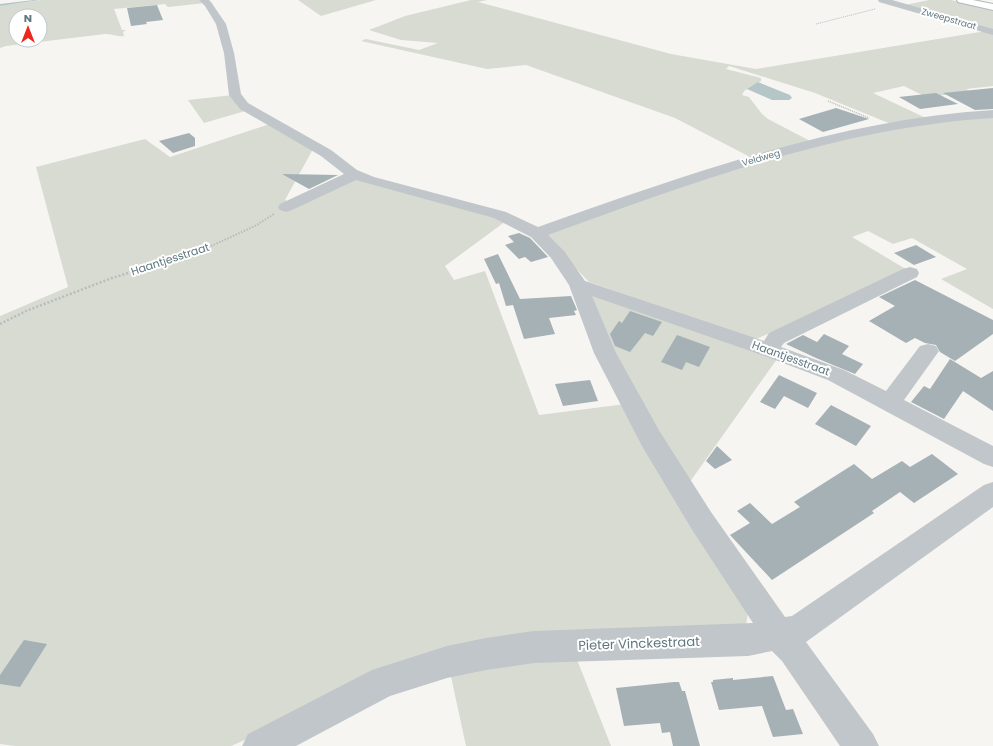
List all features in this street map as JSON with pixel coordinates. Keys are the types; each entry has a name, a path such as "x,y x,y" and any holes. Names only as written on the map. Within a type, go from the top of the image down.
{"main road":[{"path":"961,0 973,1 993,6"}],"street":[{"path":"203,0 212,9 221,24 229,53 235,94 244,106 326,153 357,174 369,180 500,215 536,232 558,255 578,285 605,353 651,439 701,520 778,634 793,650 861,746"},
{"name":"Zweepstraat","path":"882,0 993,32"},
{"name":"Veldweg","path":"536,232 762,157 822,141 951,117 993,114"},
{"path":"286,206 357,174"},
{"path":"769,350 776,338 910,274"},
{"name":"Haantjesstraat","path":"578,285 769,350 836,375 993,457"},
{"path":"889,402 928,351"},
{"name":"Pieter Vinckestraat","path":"260,746 384,682 447,662 486,654 534,647 748,640 798,630 993,493"}],"path":[{"path":"816,24 895,3"},
{"path":"828,101 892,127"},
{"name":"Haantjesstraat","path":"0,324 26,311 112,278 199,251 255,226 286,206"}],"shaded area":[{"path":"42,0 201,0 205,3 168,7 165,4 114,9 122,30 126,30 123,32 124,36 105,34 48,41 48,8 8,8 8,46 0,48 0,6"},
{"path":"298,0 376,0 321,16"},
{"path":"471,0 487,0 478,2 671,54 756,69 986,31 993,33 993,86 966,89 972,92 926,97 904,86 873,93 928,119 891,124 815,93 729,66 726,69 761,78 761,81 744,91 742,95 749,97 762,114 768,119 812,142 752,158 675,118 526,65 487,69 361,41 366,39 419,50 438,43 401,40 369,30 405,16"},
{"path":"929,0 951,0 993,9 993,31 905,5"},
{"path":"758,82 790,95 792,98 789,100 772,100 747,89"},
{"path":"233,95 245,111 204,123 188,100"},
{"path":"993,116 993,309 941,279 967,269 912,238 893,244 868,231 852,237 909,271 754,340 589,282 548,239 547,234 633,203 720,173 807,147 897,127"},
{"path":"270,124 313,149 285,200 296,204 356,178 506,221 445,266 454,280 485,271 539,415 626,404 748,613 746,625 571,636 258,734 231,746 15,746 0,744 0,316 68,287 36,167 145,139 170,157"},
{"path":"588,294 777,359 687,486 653,435"},
{"path":"576,657 611,746 466,746 450,672"}],"building":[{"path":"157,5 163,20 131,26 127,8"},
{"path":"993,88 993,109 975,110 943,93"},
{"path":"936,93 958,104 920,109 899,97"},
{"path":"836,108 869,119 823,132 799,119"},
{"path":"189,133 195,138 195,146 173,153 159,141"},
{"path":"282,174 338,175 309,189"},
{"path":"519,233 530,238 548,257 531,262 525,257 519,259 505,245 514,242 508,236"},
{"path":"916,245 936,257 914,265 894,253"},
{"path":"498,254 520,299 571,296 577,310 574,311 576,315 549,318 555,334 524,339 513,305 506,306 499,283 496,284 484,259"},
{"path":"915,280 993,320 993,334 955,361 940,352 936,345 925,343 915,338 906,343 869,321 895,306 879,297"},
{"path":"630,311 662,322 653,336 645,333 630,352 615,346 610,334 619,321 622,323"},
{"path":"824,334 849,346 842,354 863,364 855,374 786,344 803,335 817,342"},
{"path":"677,335 710,347 699,367 686,362 682,370 661,362"},
{"path":"950,359 981,378 993,371 993,411 963,391 944,419 911,402 924,386 930,389"},
{"path":"779,375 817,393 808,408 784,396 775,409 760,402"},
{"path":"590,380 598,401 563,406 555,384"},
{"path":"831,405 871,426 856,446 815,424"},
{"path":"717,446 732,460 715,469 706,461"},
{"path":"932,454 958,474 914,503 900,492 872,511 874,513 772,580 730,535 750,523 737,511 750,503 772,524 800,507 794,502 854,464 872,479 902,461 910,467"},
{"path":"24,640 47,644 20,687 0,684 0,675"},
{"path":"773,676 786,710 793,709 803,734 773,737 762,706 719,710 711,682 713,682 713,680 733,678 733,680"},
{"path":"679,682 682,691 685,691 700,746 673,746 670,732 662,733 660,723 624,726 616,688"}],"waterway":[{"path":"0,5 39,0"}]}
